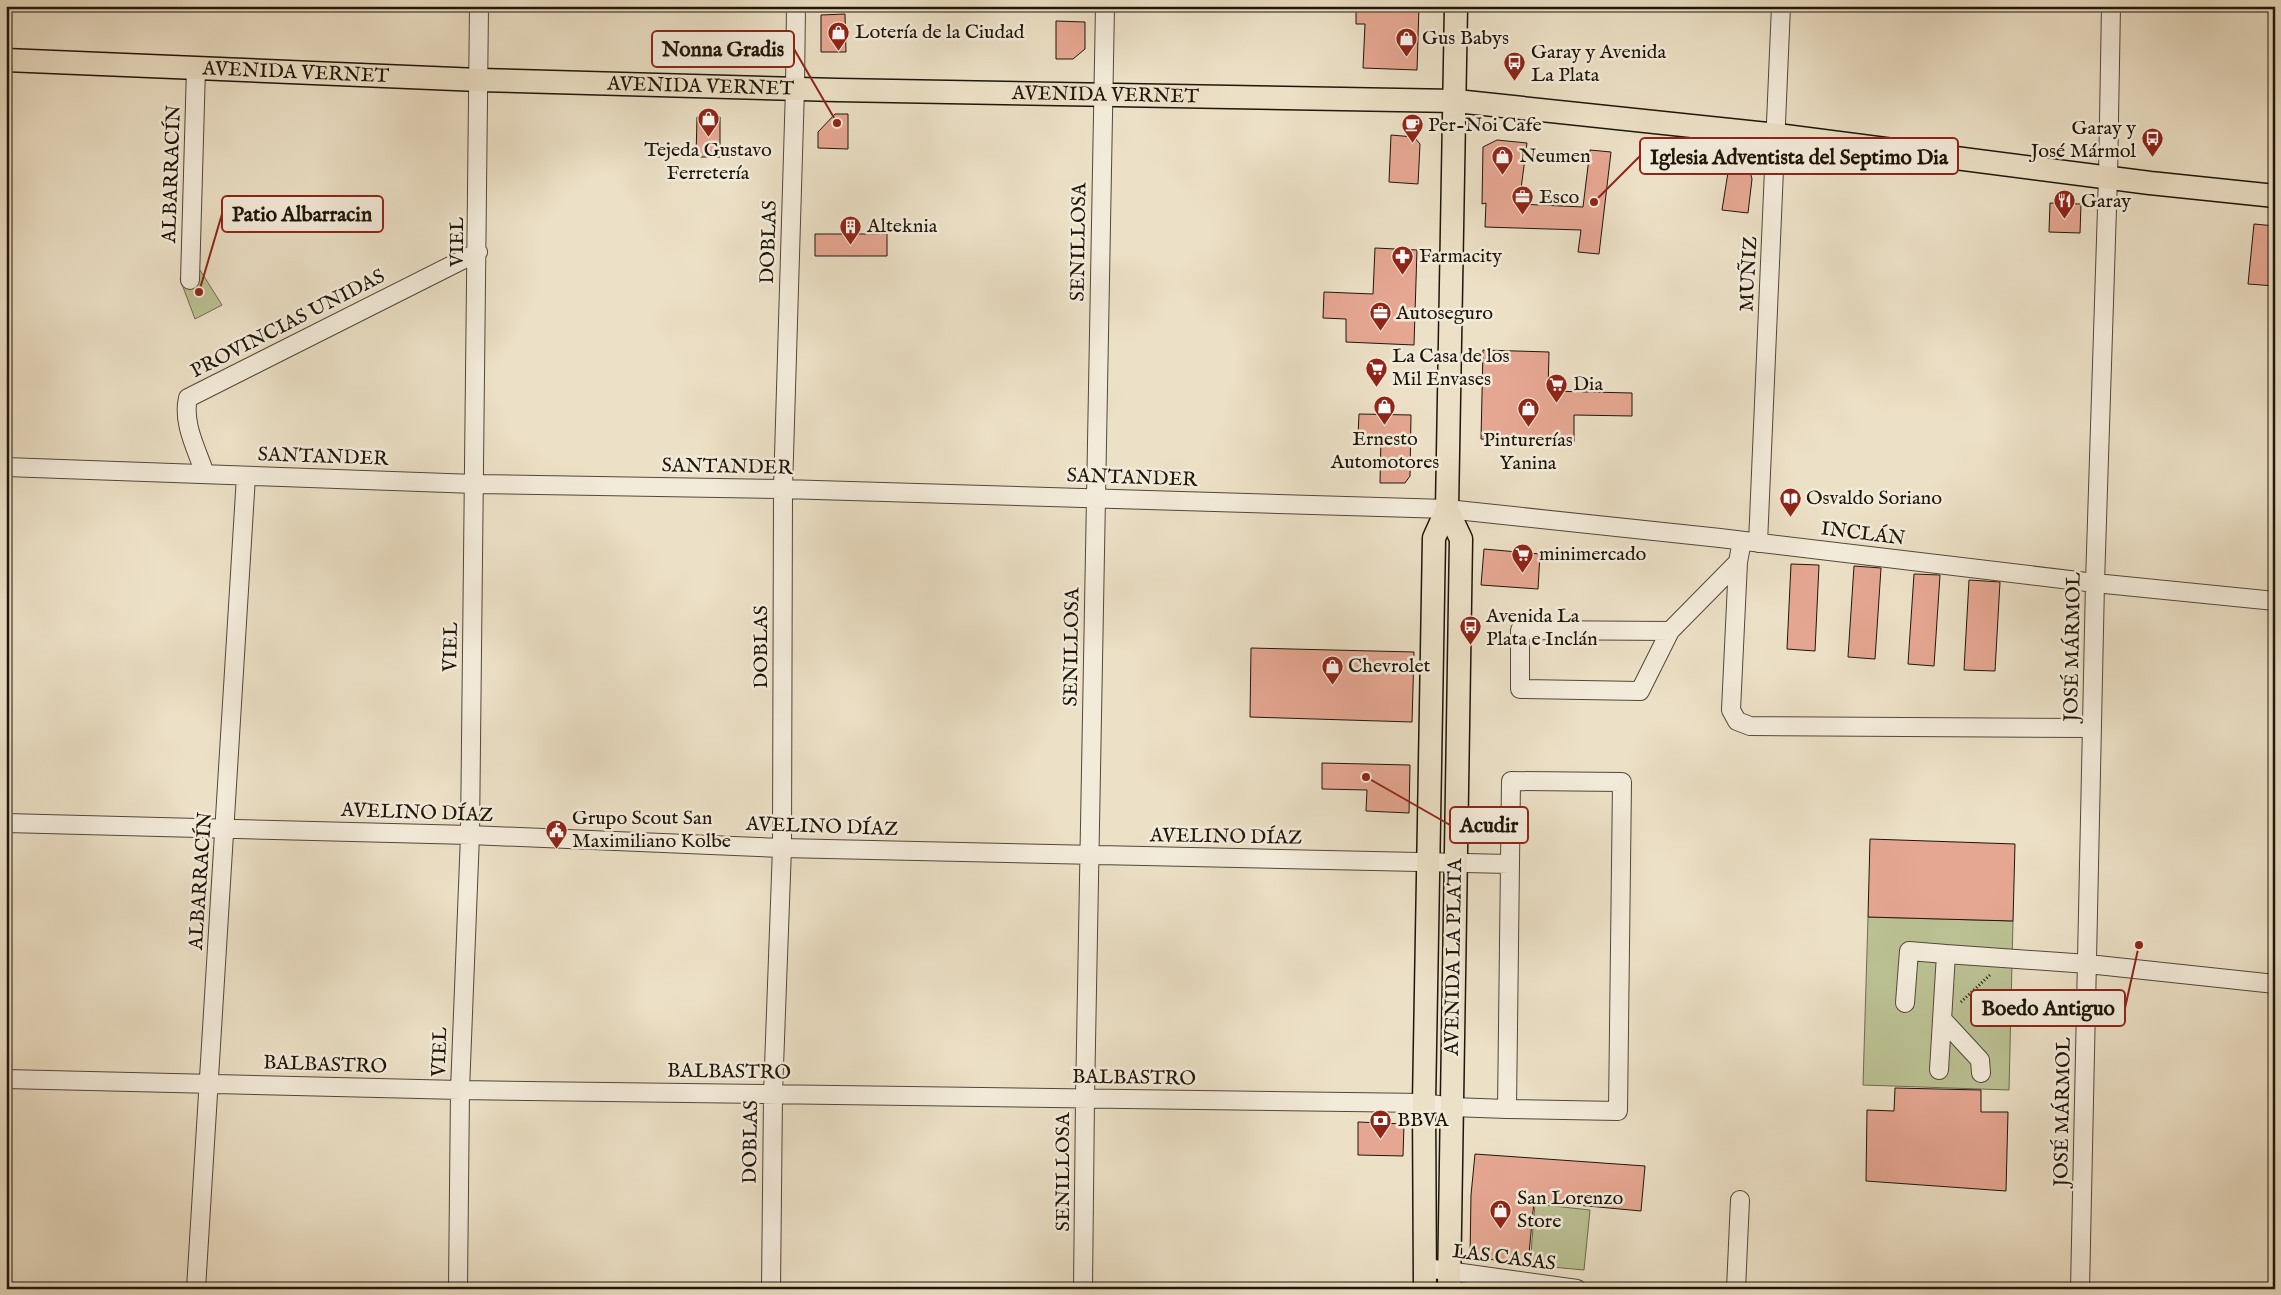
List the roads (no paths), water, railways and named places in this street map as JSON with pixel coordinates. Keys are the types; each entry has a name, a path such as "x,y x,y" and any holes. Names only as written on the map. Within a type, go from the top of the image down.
{"main road":[{"name":"AVENIDA LA PLATA","path":"1425,1279 1424,1103 1434,538 1447,509 1456,101 1456,6"},
{"name":"AVENIDA VERNET","path":"6,60 479,80 1103,95 1456,101 1777,135 2275,196"},
{"name":"AVENIDA LA PLATA","path":"1447,509 1461,539 1449,1281"}],"street":[{"name":"VIEL","path":"458,1289 460,1090 470,835 478,252 479,6"},
{"name":"DOBLAS","path":"771,1289 773,1094 782,848 783,489 796,6"},
{"name":"SENILLOSA","path":"1084,1289 1085,1098 1105,6"},
{"name":"MUÑIZ","path":"1781,6 1777,135 1750,542 1738,562 1731,710 1737,721 1750,726 2092,728"},
{"name":"JOSÉ MÁRMOL","path":"2080,1289 2095,584 2112,6"},
{"name":"ALBARRACÍN","path":"190,280 196,68"},
{"name":"PROVINCIAS UNIDAS","path":"205,474 185,410 188,398 478,252"},
{"name":"SANTANDER","path":"6,467 475,484 783,489 1447,509"},
{"name":"ALBARRACÍN","path":"196,1289 246,476"},
{"name":"INCLÁN","path":"1447,509 1750,542 2095,584 2275,600"},
{"path":"1670,631 1520,630 1520,689 1640,690 1670,631 1738,562"},
{"name":"BALBASTRO","path":"6,1079 460,1090 1424,1103 1452,1108 1618,1110 1622,782 1512,781 1510,864"},
{"name":"AVELINO DÍAZ","path":"6,823 470,835 782,848 1510,864"},
{"path":"1507,1109 1510,864"},
{"path":"1905,1003 1909,951 2088,964 2275,984"},
{"path":"1939,1070 1946,954"},
{"path":"1942,1019 1980,1060 1980,1073"},
{"path":"1736,1289 1740,1200"},
{"name":"LAS CASAS","path":"1425,1279 1577,1289"}],"place":[{"name":"Lotería de la Ciudad","path":"839,51"},
{"name":"Gus Babys","path":"1406,57"},
{"name":"Garay y Avenida La Plata","path":"1515,82"},
{"name":"Nonna Gradis","path":"837,123"},
{"name":"Tejeda Gustavo Ferretería","path":"708,137"},
{"name":"Per-Noi Cafe","path":"1412,144"},
{"name":"Garay y José Mármol","path":"2152,158"},
{"name":"Neumen","path":"1503,175"},
{"name":"Iglesia Adventista del Septimo Dia","path":"1594,202"},
{"name":"Esco","path":"1523,216"},
{"name":"Garay","path":"2065,220"},
{"name":"Alteknia","path":"851,245"},
{"name":"Farmacity","path":"1403,275"},
{"name":"Patio Albarracin","path":"199,292"},
{"name":"Autoseguro","path":"1380,332"},
{"name":"La Casa de los Mil Envases","path":"1376,387"},
{"name":"Dia","path":"1557,403"},
{"name":"Ernesto Automotores","path":"1385,426"},
{"name":"Pinturerías Yanina","path":"1528,427"},
{"name":"Osvaldo Soriano","path":"1790,517"},
{"name":"minimercado","path":"1523,573"},
{"name":"Avenida La Plata e Inclán","path":"1470,646"},
{"name":"Chevrolet","path":"1332,685"},
{"name":"Acudir","path":"1366,777"},
{"name":"Grupo Scout San Maximiliano Kolbe","path":"556,849"},
{"name":"Boedo Antiguo","path":"2139,945"},
{"name":"BBVA","path":"1381,1139"},
{"name":"San Lorenzo Store","path":"1501,1229"}]}
